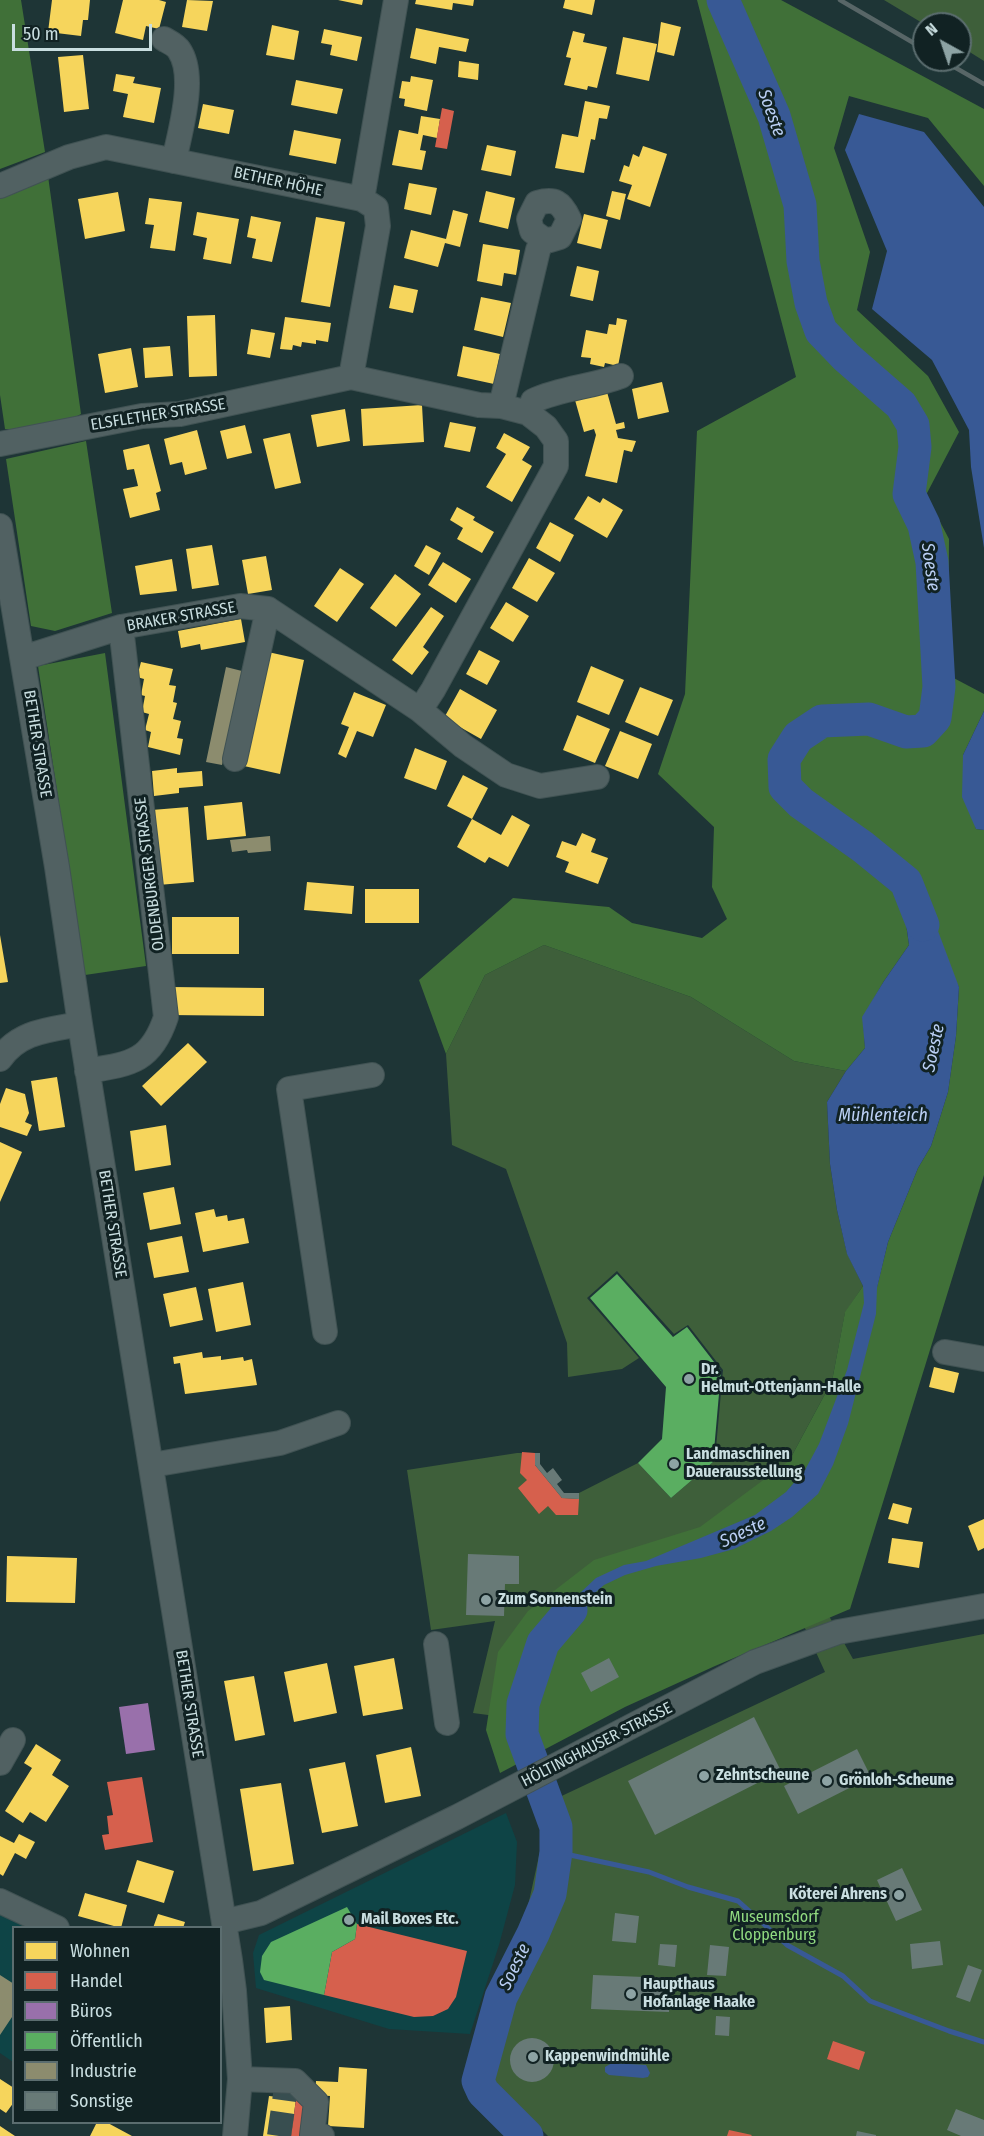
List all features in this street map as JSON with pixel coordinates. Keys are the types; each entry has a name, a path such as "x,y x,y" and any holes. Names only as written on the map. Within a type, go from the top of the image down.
{"street":[{"path":"351,377 378,226 376,208 362,199 396,0"},
{"path":"164,39 178,48 187,74 174,161"},
{"name":"BETHER HÖHE","path":"0,186 69,157 106,147 362,199"},
{"path":"420,710 439,680 556,466 556,441 546,427 528,413 501,406 538,250 543,239"},
{"path":"528,413 533,401 549,394 601,384 621,376"},
{"name":"ELSFLETHER STRASSE","path":"0,444 142,416 180,414 351,377 479,405 501,406"},
{"name":"BETHER STRASSE","path":"0,526 57,867 87,1071 224,1922 227,1992 240,2079 235,2136"},
{"name":"BRAKER STRASSE","path":"23,658 121,627 240,606 268,609 420,710 463,746 506,775 540,786 597,777"},
{"path":"235,759 268,609"},
{"name":"OLDENBURGER STRASSE","path":"87,1071 127,1064 148,1052 159,1036 166,1017 121,627"},
{"path":"0,1059 8,1047 18,1039 80,1024"},
{"path":"325,1332 289,1089 372,1075"},
{"path":"945,1352 984,1359"},
{"path":"152,1465 280,1443 338,1424"},
{"name":"HÖLTINGHAUSER STRASSE","path":"224,1922 261,1913 538,1775 755,1662 838,1632 984,1606"},
{"path":"436,1644 447,1723"},
{"path":"0,1763 14,1740"},
{"path":"0,1901 32,1922 49,1926"},
{"path":"240,2079 295,2081 316,2102 312,2135 322,2136"}],"shaded area":[{"path":"506,1813 517,1842 515,1885 499,1945 470,2034 389,2029 256,1988 253,1953 259,1935"},
{"path":"0,1912 40,1926 12,1926 12,2061 0,2053"}],"green space":[{"path":"0,0 21,0 45,152 0,169"},
{"path":"697,0 781,0 984,109 984,186 928,118 849,96 834,148 870,252 857,310 928,376 959,432 926,495 949,539 948,675 984,694 984,711 963,755 976,829 984,830 984,1175 850,1609 625,1707 500,1773 486,1730 498,1652 528,1611 594,1560 700,1527 789,1461 832,1381 845,1312 863,1286 877,1287 888,1242 918,1168 931,1146 948,1092 956,1036 959,987 901,888 909,945 863,1017 865,1048 846,1071 794,1061 691,997 544,945 485,975 446,1054 419,980 513,898 609,907 632,923 702,938 727,919 712,887 714,827 658,774 685,694 697,431 796,377"},
{"path":"884,0 984,0 984,61 972,54 972,12 912,12 912,17"},
{"path":"48,176 81,414 63,422 34,428 5,429 0,395 0,194"},
{"path":"86,441 112,613 55,631 31,626 6,459"},
{"path":"105,653 146,966 85,975 38,666"},
{"name":"Museumsdorf Cloppenburg","path":"544,945 691,997 794,1061 846,1071 827,1102 830,1164 847,1253 863,1286 845,1313 832,1381 789,1461 829,1616 853,1659 984,1634 984,2136 548,2136 490,2079 551,1801 825,1672 804,1626 518,1719 473,1713 495,1621 431,1630 407,1470 517,1453 535,1453 535,1465 562,1498 579,1493 638,1463 671,1498 713,1462 714,1447 716,1448 723,1370 688,1325 674,1334 617,1271 587,1298 639,1358 622,1369 568,1377 567,1343 506,1169 452,1145 446,1054 485,975"}],"water":[{"path":"859,114 924,132 984,207 984,548 971,467 969,430 932,360 872,309 887,251 845,150"},
{"path":"984,711 984,830 976,829 962,797 963,755"},
{"name":"Mühlenteich","path":"912,881 932,915 959,987 956,1036 948,1092 931,1146 918,1168 888,1242 877,1288 876,1314 848,1424 833,1465 818,1494 792,1517 771,1531 734,1549 656,1566 625,1575 604,1585 543,1643 554,1625 580,1593 596,1578 624,1565 646,1561 755,1515 786,1492 805,1470 819,1444 847,1370 864,1303 863,1286 847,1254 837,1210 830,1164 827,1102 846,1071 865,1048 862,1017 909,945 901,887 906,882"},
{"path":"612,2063 646,2065 650,2073 648,2077 643,2078 609,2075 605,2072 605,2067"}],"building: Wohnen":[{"path":"52,0 90,0 88,20 83,20 81,36 48,32"},
{"path":"123,0 166,2 159,29 146,26 143,40 115,33"},
{"path":"187,0 213,1 207,31 182,27"},
{"path":"338,0 363,0 362,5"},
{"path":"416,0 474,0 473,6 453,3 452,10 415,4"},
{"path":"565,0 595,0 592,15 563,8"},
{"path":"661,22 681,27 674,56 657,52"},
{"path":"272,25 299,31 294,60 266,55"},
{"path":"416,28 469,39 466,52 439,47 436,64 410,58"},
{"path":"324,29 362,37 357,61 330,55 332,45 321,43"},
{"path":"573,31 585,34 583,42 607,47 597,88 588,86 587,90 564,85 571,58 566,57"},
{"path":"623,37 657,44 649,81 616,74"},
{"path":"83,55 89,109 64,112 58,57"},
{"path":"459,61 479,64 478,80 458,77"},
{"path":"116,74 135,77 133,83 161,88 154,123 123,117 128,94 113,91"},
{"path":"411,76 433,80 427,111 404,106 405,99 399,98 402,81 410,82"},
{"path":"296,80 343,89 337,114 291,105"},
{"path":"585,101 610,106 607,119 599,118 595,140 591,139 584,173 555,168 562,134 578,137"},
{"path":"203,104 234,110 229,134 198,128"},
{"path":"421,116 440,119 437,138 423,135 420,150 426,151 422,170 392,165 399,130 418,134"},
{"path":"294,130 341,139 336,164 289,155"},
{"path":"487,145 516,151 511,176 481,170"},
{"path":"643,146 667,154 650,207 627,199 632,185 619,181 624,165 629,167 633,154 639,157"},
{"path":"409,183 437,188 431,215 404,209"},
{"path":"486,191 515,198 508,229 479,222"},
{"path":"612,191 626,194 620,220 606,216"},
{"path":"118,192 125,231 85,239 78,199"},
{"path":"149,198 182,202 175,251 150,248 154,225 145,224"},
{"path":"453,210 468,214 460,247 445,243 438,267 404,258 411,230 446,239"},
{"path":"197,212 239,219 231,264 203,259 207,238 193,235"},
{"path":"584,214 608,220 601,249 577,243"},
{"path":"251,216 281,222 272,262 252,258 256,239 247,237"},
{"path":"316,217 345,222 330,307 301,302"},
{"path":"483,244 520,250 516,275 504,273 502,286 477,281"},
{"path":"577,266 599,271 593,301 570,296"},
{"path":"394,285 418,290 413,313 389,308"},
{"path":"481,297 511,303 503,337 474,330"},
{"path":"215,315 217,376 189,377 187,316"},
{"path":"285,317 331,323 328,342 316,340 316,344 302,342 301,347 293,345 292,350 280,349"},
{"path":"617,318 627,320 618,366 605,363 604,367 590,364 591,358 581,357 586,330 607,334 609,324 616,325"},
{"path":"251,329 275,333 270,358 247,354"},
{"path":"170,346 173,376 145,378 143,348"},
{"path":"463,346 500,354 494,384 457,376"},
{"path":"131,348 138,387 105,393 98,354"},
{"path":"662,382 669,412 638,419 632,389"},
{"path":"607,392 616,424 624,422 625,428 616,430 618,438 636,441 632,452 624,450 617,483 585,476 596,435 594,429 584,432 575,400"},
{"path":"422,405 424,442 363,446 361,409"},
{"path":"345,409 350,441 317,447 311,415"},
{"path":"450,422 476,427 470,452 444,447"},
{"path":"245,425 252,453 227,459 220,431"},
{"path":"197,430 207,469 185,475 182,462 170,465 164,439"},
{"path":"290,433 301,483 275,489 263,439"},
{"path":"504,433 530,447 522,460 532,466 512,502 486,487 506,454 496,448"},
{"path":"149,444 161,491 156,493 160,510 130,518 123,489 138,486 134,469 127,470 123,450"},
{"path":"588,496 600,503 603,498 623,510 607,538 574,519"},
{"path":"457,507 475,517 473,520 494,532 482,553 457,539 463,528 450,520"},
{"path":"550,522 574,535 560,562 536,548"},
{"path":"212,545 219,585 192,589 186,549"},
{"path":"426,545 441,553 429,575 414,566"},
{"path":"266,556 272,590 248,594 242,560"},
{"path":"529,558 555,573 537,602 512,588"},
{"path":"172,559 177,591 140,595 135,566"},
{"path":"443,562 471,579 456,603 428,585"},
{"path":"340,568 364,584 337,622 314,606"},
{"path":"395,574 421,594 396,627 370,608"},
{"path":"506,602 529,616 513,642 490,628"},
{"path":"431,607 444,616 423,647 429,652 412,675 392,660"},
{"path":"241,619 245,642 201,650 200,644 181,648 178,631"},
{"path":"479,650 500,661 487,685 466,674"},
{"path":"268,652 304,660 280,774 244,766"},
{"path":"141,662 173,669 169,685 176,686 173,702 177,703 173,719 181,721 177,738 183,739 180,755 148,747 151,732 145,730 149,714 142,712 145,696 141,695 144,679 137,677"},
{"path":"591,666 624,680 609,715 577,702"},
{"path":"640,687 673,700 658,736 625,722"},
{"path":"460,689 497,710 481,739 444,718"},
{"path":"354,692 386,705 373,737 357,731 346,758 338,754 349,727 341,724"},
{"path":"577,715 610,729 595,763 563,750"},
{"path":"620,731 652,744 638,779 605,766"},
{"path":"415,748 447,761 436,790 404,778"},
{"path":"177,768 177,773 202,771 203,786 179,788 179,793 154,796 152,771"},
{"path":"463,775 488,788 472,819 447,806"},
{"path":"242,802 246,836 207,840 204,806"},
{"path":"188,807 194,882 158,885 152,810"},
{"path":"512,815 530,825 508,867 489,857 485,863 457,847 472,819 501,835"},
{"path":"582,833 596,839 591,852 608,858 598,884 565,872 569,862 556,857 562,841 576,846"},
{"path":"307,882 354,886 352,914 304,910"},
{"path":"365,889 419,889 419,923 365,923"},
{"path":"172,917 239,917 239,954 172,954"},
{"path":"0,935 8,982 0,983"},
{"path":"170,987 264,988 264,1016 169,1015"},
{"path":"188,1043 207,1062 161,1106 142,1086"},
{"path":"57,1077 65,1127 39,1131 31,1081"},
{"path":"6,1088 25,1094 29,1113 25,1122 32,1125 27,1136 0,1127 0,1104"},
{"path":"166,1125 171,1165 135,1171 130,1131"},
{"path":"0,1142 22,1152 0,1202"},
{"path":"174,1187 181,1224 150,1230 143,1193"},
{"path":"214,1209 216,1217 227,1215 228,1221 244,1218 249,1243 203,1252 195,1213"},
{"path":"182,1236 189,1272 154,1278 147,1243"},
{"path":"243,1282 251,1325 216,1332 208,1289"},
{"path":"196,1287 203,1320 170,1327 163,1294"},
{"path":"202,1352 203,1358 221,1356 221,1360 243,1357 244,1361 252,1359 257,1385 185,1394 180,1363 174,1364 173,1357"},
{"path":"934,1367 959,1373 954,1393 929,1387"},
{"path":"893,1503 912,1508 908,1524 888,1519"},
{"path":"984,1519 984,1548 978,1551 968,1526"},
{"path":"892,1538 923,1542 919,1568 888,1563"},
{"path":"7,1556 77,1558 75,1603 6,1602"},
{"path":"394,1658 403,1709 363,1716 354,1666"},
{"path":"327,1663 337,1713 294,1722 284,1672"},
{"path":"254,1676 265,1735 235,1741 224,1681"},
{"path":"36,1744 61,1760 52,1775 69,1786 46,1822 30,1812 23,1823 5,1811 32,1768 24,1763"},
{"path":"411,1747 421,1796 385,1803 376,1755"},
{"path":"345,1762 358,1826 322,1833 309,1769"},
{"path":"281,1783 294,1864 253,1871 240,1789"},
{"path":"19,1834 35,1842 26,1859 15,1853 3,1876 0,1874 0,1836 14,1843"},
{"path":"137,1860 174,1871 164,1903 127,1892"},
{"path":"85,1893 127,1905 122,1926 78,1916"},
{"path":"158,1914 185,1922 184,1926 154,1926"},
{"path":"290,2006 292,2040 266,2043 264,2008"},
{"path":"339,2067 367,2069 364,2128 328,2126 330,2096 315,2095 316,2081 338,2082"},
{"path":"0,2079 12,2087 12,2105 6,2113 0,2109"},
{"path":"269,2096 296,2099 291,2136 263,2136"},
{"path":"96,2124 110,2124 132,2136 90,2136"},
{"path":"0,2126 15,2136 0,2136"}],"building: Handel":[{"path":"442,108 454,111 447,149 435,147"},
{"path":"522,1452 535,1453 535,1465 562,1498 579,1499 578,1515 556,1515 548,1506 539,1514 518,1488 527,1480 520,1473"},
{"path":"142,1777 153,1842 105,1850 102,1835 109,1834 107,1816 113,1815 107,1782"},
{"path":"357,1924 467,1951 456,1997 448,2009 433,2016 414,2017 324,1995 332,1952 355,1939"},
{"path":"833,2041 865,2052 859,2070 827,2059"},
{"path":"296,2099 310,2101 305,2136 291,2136"},
{"path":"729,2130 752,2135 727,2136"}],"building: Büros":[{"path":"148,1703 155,1750 126,1754 119,1707"}],"building: Öffentlich":[{"name":"Dr. Helmut-Ottenjann-Halle","path":"617,1274 673,1337 687,1327 721,1371 713,1462 671,1498 638,1463 662,1439 666,1387 590,1298"},
{"path":"347,1907 357,1924 355,1939 332,1952 324,1995 264,1980 260,1972 262,1956 271,1942"}],"building: Industrie":[{"path":"226,667 242,671 222,765 206,762"},
{"path":"270,836 271,851 232,852 230,840"},
{"path":"0,1975 12,1983 12,2017 0,2035"}],"building: Sonstige":[{"path":"535,1453 540,1453 540,1464 547,1473 553,1468 562,1480 557,1484 564,1493 579,1493 579,1499 562,1498 535,1465"},
{"name":"Zum Sonnenstein","path":"468,1554 519,1556 519,1584 505,1584 504,1616 466,1615"},
{"path":"609,1658 619,1677 591,1692 581,1673"},
{"name":"Zehntscheune","path":"754,1717 781,1771 655,1835 628,1781"},
{"name":"Grönloh-Scheune","path":"857,1749 871,1777 798,1814 784,1786"},
{"name":"Köterei Ahrens","path":"902,1868 922,1910 896,1921 877,1880"},
{"path":"615,1913 639,1916 636,1943 612,1941"},
{"path":"940,1941 943,1965 912,1969 910,1944"},
{"path":"660,1944 677,1945 675,1967 658,1965"},
{"path":"710,1945 729,1947 726,1976 707,1975"},
{"path":"968,1965 982,1970 970,2002 956,1997"},
{"name":"Haupthaus Hofanlage Haake","path":"593,1975 670,1978 669,2012 591,2009"},
{"path":"716,2016 730,2017 729,2036 715,2035"},
{"name":"Kappenwindmühle","path":"532,2038 541,2039 548,2044 553,2051 553,2069 548,2076 541,2081 532,2082 523,2081 516,2076 511,2069 510,2060 511,2051 516,2044 523,2039"},
{"path":"956,2109 984,2120 984,2136 961,2136 947,2130"},
{"path":"857,2131 876,2135 876,2136 856,2136"}],"waterway":[{"name":"Soeste","path":"723,0 774,116 800,205 803,261 811,303 821,331 846,357 901,405 913,425 915,447 909,494 924,525 932,562 939,687 935,718 923,731 906,732 869,719 822,721 798,737 784,759 785,787 801,803 863,847 906,882 923,925"},
{"name":"Soeste","path":"527,2136 483,2092 478,2081 501,1997 533,1934 550,1894 556,1852 556,1827 522,1734 523,1704 543,1643 571,1610"},
{"path":"556,1852 649,1872 688,1887 738,1901 787,1945 843,1976 870,2001 984,2042"}],"tunnel":[{"path":"279,2136 287,2081"}],"railway":[{"path":"840,0 912,42"},
{"path":"963,72 984,84"}],"place":[{"name":"Dr. Helmut-Ottenjann-Halle","path":"689,1379"},
{"name":"Landmaschinen Dauerausstellung","path":"674,1464"},
{"name":"Zum Sonnenstein","path":"486,1600"},
{"name":"Zehntscheune","path":"704,1776"},
{"name":"Grönloh-Scheune","path":"827,1781"},
{"name":"Köterei Ahrens","path":"899,1895"},
{"name":"Mail Boxes Etc.","path":"349,1920"},
{"name":"Haupthaus Hofanlage Haake","path":"631,1994"},
{"name":"Kappenwindmühle","path":"533,2057"}]}
